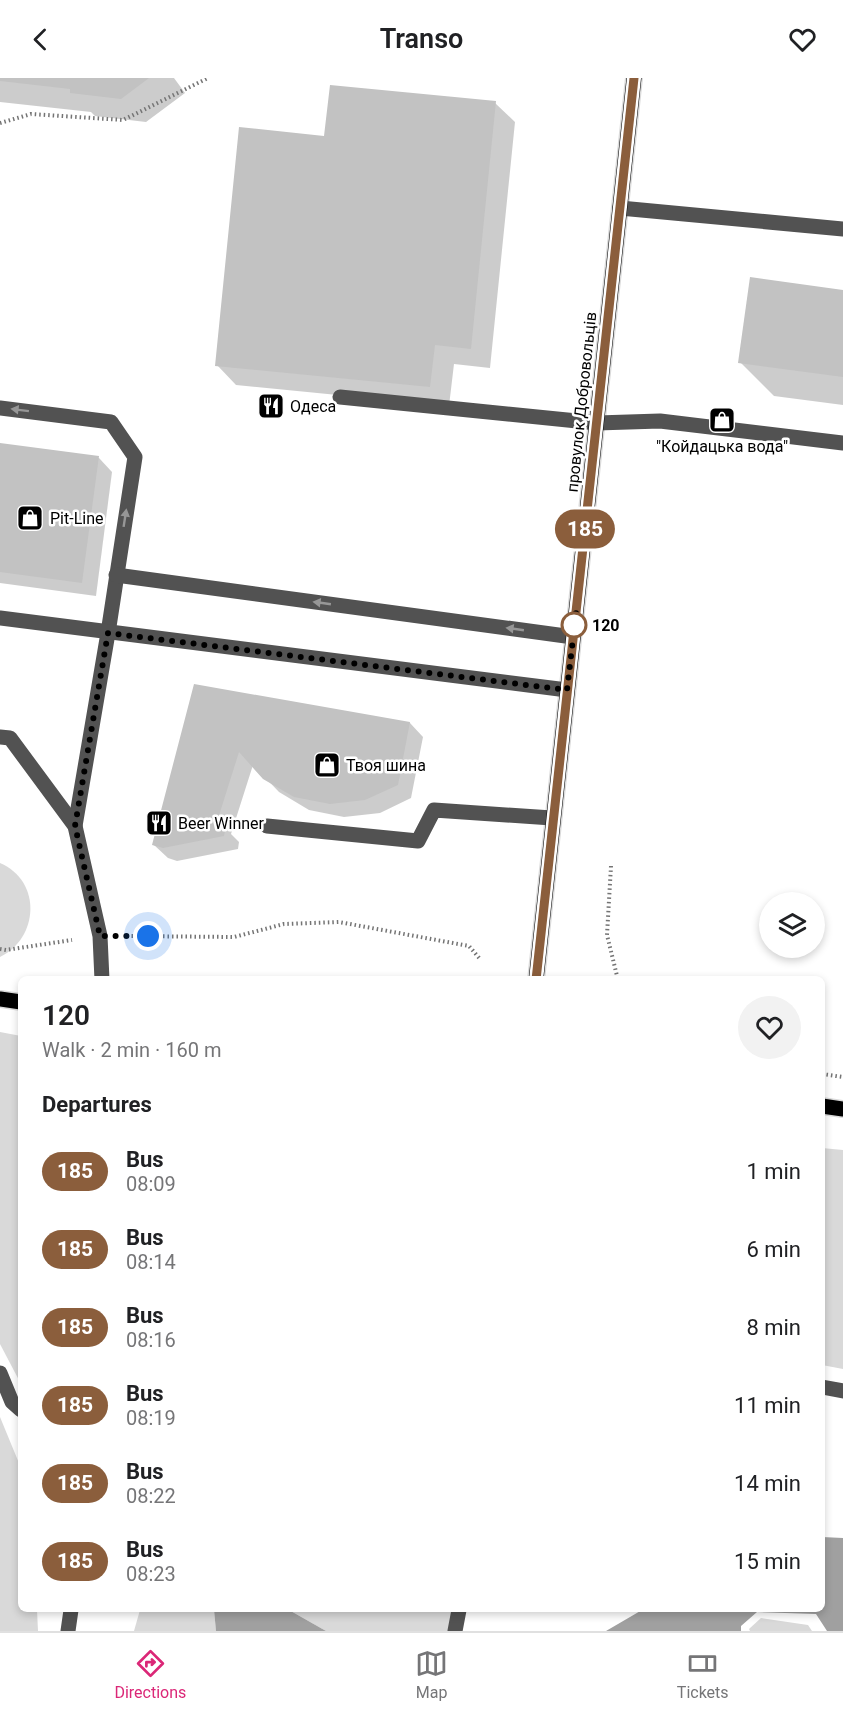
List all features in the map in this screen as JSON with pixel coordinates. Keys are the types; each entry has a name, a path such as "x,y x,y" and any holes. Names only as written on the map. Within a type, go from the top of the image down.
{"main road":[{"name":"провулок Добровольців","path":"536,976 634,78"},
{"path":"0,999 18,1002"},
{"path":"825,1106 843,1108"}],"street":[{"path":"620,208 843,230"},
{"path":"340,397 597,423 660,421 843,443"},
{"path":"0,408 111,422 135,457 75,826 100,936 102,976"},
{"path":"116,575 573,637"},
{"path":"0,618 567,690"},
{"path":"0,737 10,738 75,826"},
{"path":"267,826 418,841 434,810 552,818"},
{"path":"0,1373 12,1402 18,1407"},
{"path":"825,1388 843,1391"},
{"path":"68,1631 71,1612"},
{"path":"455,1631 459,1612"}],"path":[{"path":"0,123 31,114 123,120 208,78"},
{"path":"611,866 607,935 617,976"},
{"path":"0,949 100,936 234,937 284,924 339,922 469,946 480,959"},
{"path":"825,1074 843,1077"}],"shaded area":[{"path":"0,863 14,871 23,883 29,896 30,910 28,924 22,937 13,948 0,957"},
{"path":"0,1032 18,1035 18,1378 0,1344"},
{"path":"825,1148 843,1150 843,1369 825,1366"},
{"path":"0,1417 18,1461 18,1612 37,1612 38,1631 0,1631"},
{"path":"825,1537 843,1538 843,1631 827,1631 816,1614 757,1612 825,1612"},
{"path":"139,1612 214,1612 216,1631 134,1631"},
{"path":"214,1612 293,1612 326,1631 216,1631"},
{"path":"293,1612 460,1612 456,1631 326,1631"},
{"path":"639,1612 757,1612 741,1626 741,1631 606,1631"},
{"path":"761,1618 808,1625 812,1631 750,1631 749,1629"}],"building":[{"path":"0,78 149,78 121,99 70,93 70,89 0,81"},
{"path":"330,85 496,101 471,349 435,345 430,387 215,366 239,127 324,136"},
{"path":"750,277 843,290 843,377 738,363"},
{"path":"0,443 99,456 82,583 0,572"},
{"name":"Твоя шина","path":"194,684 410,722 398,785 365,800 330,804 294,797 263,779 239,752 216,825 226,826 224,836 163,848 152,845"}],"bus line":[{"name":"185","path":"536,976 634,78"}],"place":[{"name":"Одеса","path":"271,406"},
{"name":"\"Койдацька вода\"","path":"722,420"},
{"name":"Pit-Line","path":"30,518"},
{"name":"120","path":"574,625"},
{"name":"Твоя шина","path":"327,765"},
{"name":"Beer Winner","path":"159,823"}],"route":[{"path":"148,936 100,936 75,826 108,633 567,690 576,613 574,625"}]}
